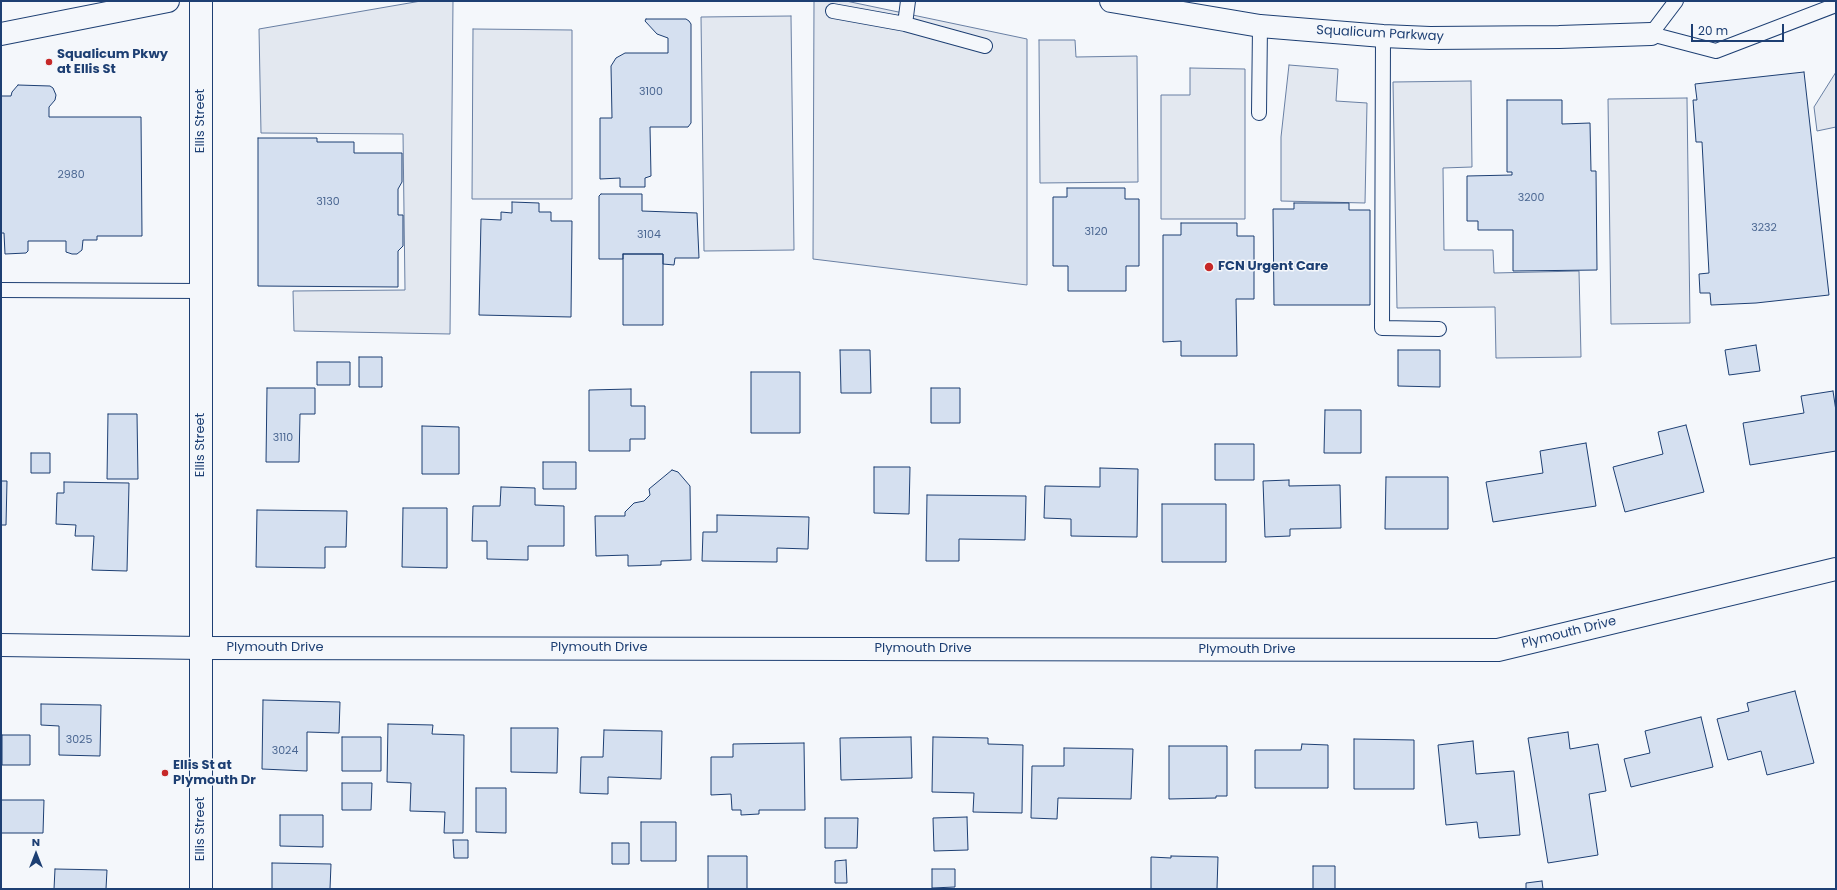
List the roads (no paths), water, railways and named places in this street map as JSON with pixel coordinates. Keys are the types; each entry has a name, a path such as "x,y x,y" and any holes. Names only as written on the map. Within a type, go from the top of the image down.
{"street":[{"path":"1,34 168,1"},
{"name":"Ellis Street","path":"201,889 202,1"},
{"name":"Squalicum Parkway","path":"1110,1 1260,26 1383,36 1460,38 1651,34"},
{"name":"Plymouth Drive","path":"1,645 201,648 1498,650 1836,569"}],"lane":[{"path":"905,24 908,1"},
{"path":"1676,1 1651,34 1716,51 1836,5"},
{"path":"833,11 905,24 985,46"},
{"path":"1259,113 1260,26"},
{"path":"1383,36 1382,328 1439,329"},
{"path":"1,290 202,291"}],"place":[{"name":"Squalicum Pkwy at Ellis St","path":"49,62"},
{"name":"FCN Urgent Care","path":"1209,267"},
{"name":"Ellis St at Plymouth Dr","path":"165,773"}]}
